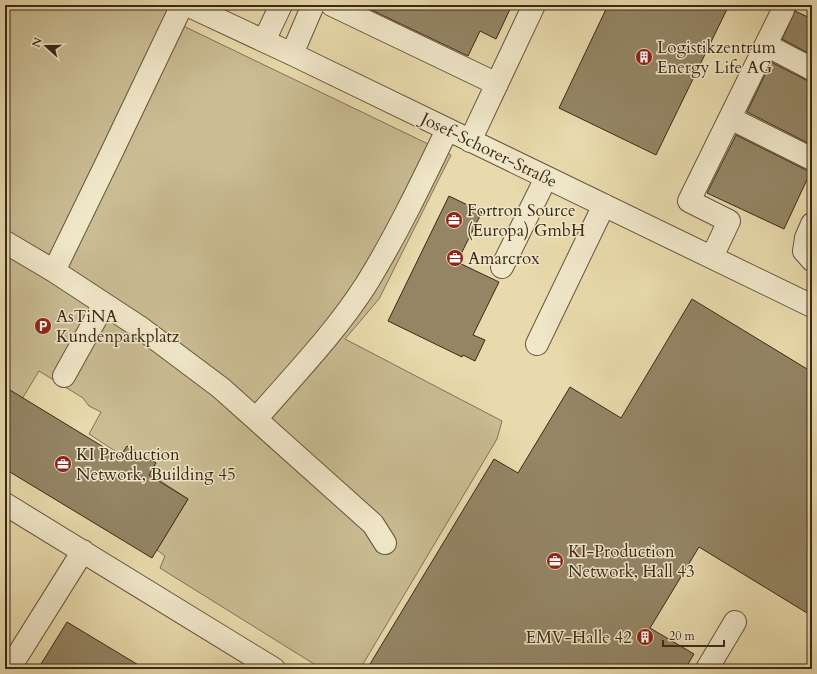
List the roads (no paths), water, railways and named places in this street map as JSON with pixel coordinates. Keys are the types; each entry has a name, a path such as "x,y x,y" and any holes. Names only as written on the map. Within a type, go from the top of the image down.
{"street":[{"path":"54,271 182,5"},
{"name":"Josef-Schorer-Straße","path":"187,5 292,54 446,130 812,306"},
{"path":"264,41 281,5"},
{"path":"292,54 313,5"},
{"path":"332,5 497,84"},
{"path":"470,141 534,5"},
{"path":"712,258 729,221 689,201 784,10"},
{"path":"766,45 812,68"},
{"path":"730,118 812,159"},
{"path":"256,419 332,330 366,284 397,231 446,130"},
{"path":"502,266 546,178"},
{"path":"537,344 604,206"},
{"path":"812,224 806,238 804,252 812,260"},
{"path":"5,242 54,271 140,328 221,388 373,524 385,543"},
{"path":"64,376 104,304"},
{"path":"5,504 274,669"},
{"path":"9,669 83,552"},
{"path":"707,669 735,622"}],"place":[{"name":"Logistikzentrum Energy Life AG","path":"644,57"},
{"name":"Fortron Source (Europa) GmbH","path":"454,220"},
{"name":"Amarcrox","path":"455,258"},
{"name":"AsTiNA Kundenparkplatz","path":"43,326"},
{"name":"KI Production Network, Building 45","path":"63,464"},
{"name":"KI-Production Network, Hall 43","path":"555,561"},
{"name":"EMV-Halle 42","path":"645,637"}]}
